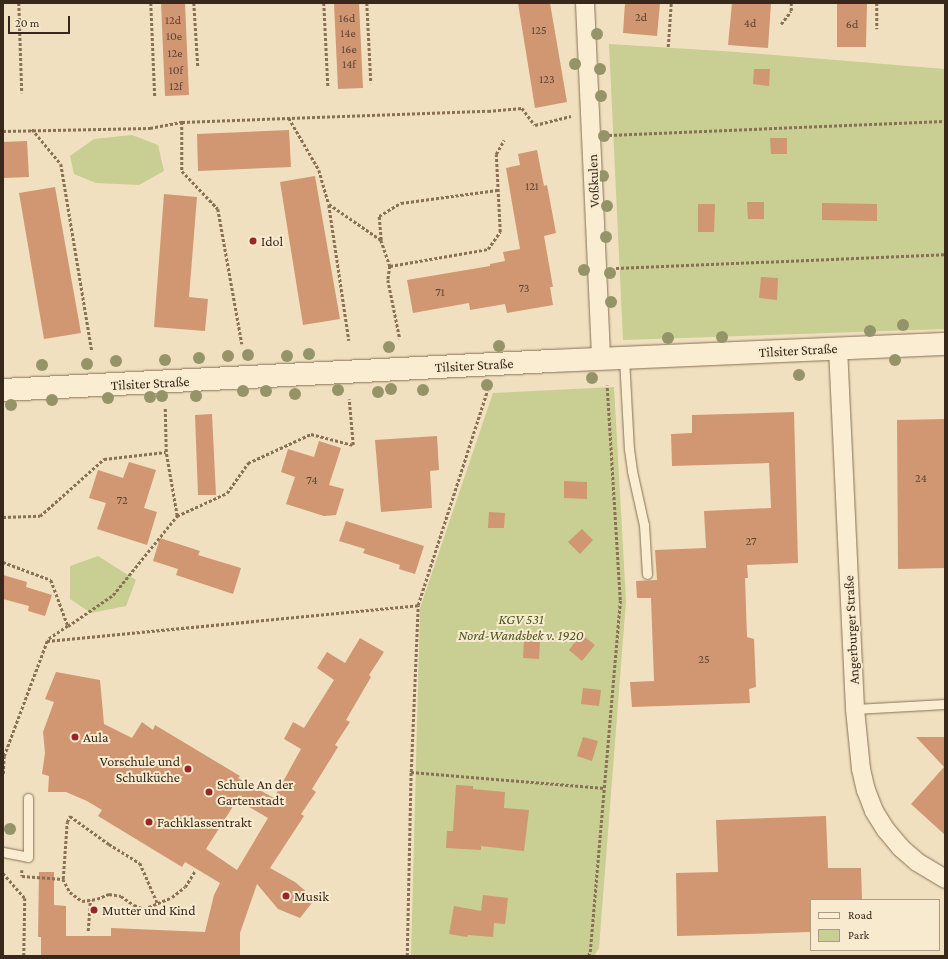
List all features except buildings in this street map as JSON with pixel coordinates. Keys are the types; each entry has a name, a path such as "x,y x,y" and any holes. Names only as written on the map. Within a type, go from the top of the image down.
{"street":[{"name":"Voßkulen","path":"585,3 601,358"},
{"name":"Tilsiter Straße","path":"3,390 601,358 945,344"},
{"name":"Angerburger Straße","path":"838,348 855,709 861,769 866,790 874,811 886,830 901,848 917,862 945,879"}],"lane":[{"path":"624,358 629,449 633,478 644,525 647,574"},
{"path":"855,709 945,704"},
{"path":"3,852 28,857 28,798"}],"path":[{"path":"19,3 22,93"},
{"path":"151,3 155,98"},
{"path":"194,3 198,67"},
{"path":"324,3 328,86"},
{"path":"367,3 371,83"},
{"path":"668,47 671,3"},
{"path":"781,24 791,11 791,3"},
{"path":"877,3 877,29"},
{"path":"3,131 32,129 150,128 182,122 488,111 522,108 535,124 572,116"},
{"path":"289,118 319,170 329,204 349,341"},
{"path":"609,135 945,121"},
{"path":"182,122 182,171 218,209 242,344"},
{"path":"32,129 62,164 92,351"},
{"path":"390,266 488,249 500,232 496,154 504,140"},
{"path":"400,339 388,280 390,266 381,240 378,216 401,203 497,190"},
{"path":"329,204 381,240"},
{"path":"613,268 945,254"},
{"path":"588,956 590,952 620,600 607,384"},
{"path":"407,956 411,772 418,605 487,391"},
{"path":"3,774 4,756 47,641 113,595 178,516 227,493 248,463 311,434 353,444 349,399"},
{"path":"165,408 166,452 178,516"},
{"path":"3,516 40,516 104,459 166,452"},
{"path":"3,562 51,580 68,626"},
{"path":"47,641 418,605"},
{"path":"411,772 604,788"},
{"path":"157,902 140,863 109,844 70,816 67,822 63,879 70,892 82,901 97,899 109,894 121,896 134,905 144,908 172,897 185,887 195,871"},
{"path":"22,857 22,876 63,879"},
{"path":"3,873 25,898 24,956"},
{"path":"88,932 90,900"}],"green space":[{"path":"609,44 737,52 945,69 945,329 623,340"},
{"path":"132,135 158,145 164,171 139,185 96,183 74,174 70,156 94,139"},
{"name":"KGV 531 Nord-Wandsbek v. 1920","path":"614,387 626,601 599,948 594,956 411,956 420,608 493,393"},
{"path":"98,556 136,580 126,606 91,613 70,599 70,566"}],"place":[{"name":"Idol","path":"253,241"},
{"name":"Aula","path":"75,737"},
{"name":"Vorschule und Schulküche","path":"188,769"},
{"name":"Schule An der Gartenstadt","path":"209,792"},
{"name":"Fachklassentrakt","path":"149,822"},
{"name":"Musik","path":"286,896"},
{"name":"Mutter und Kind","path":"94,910"}]}
